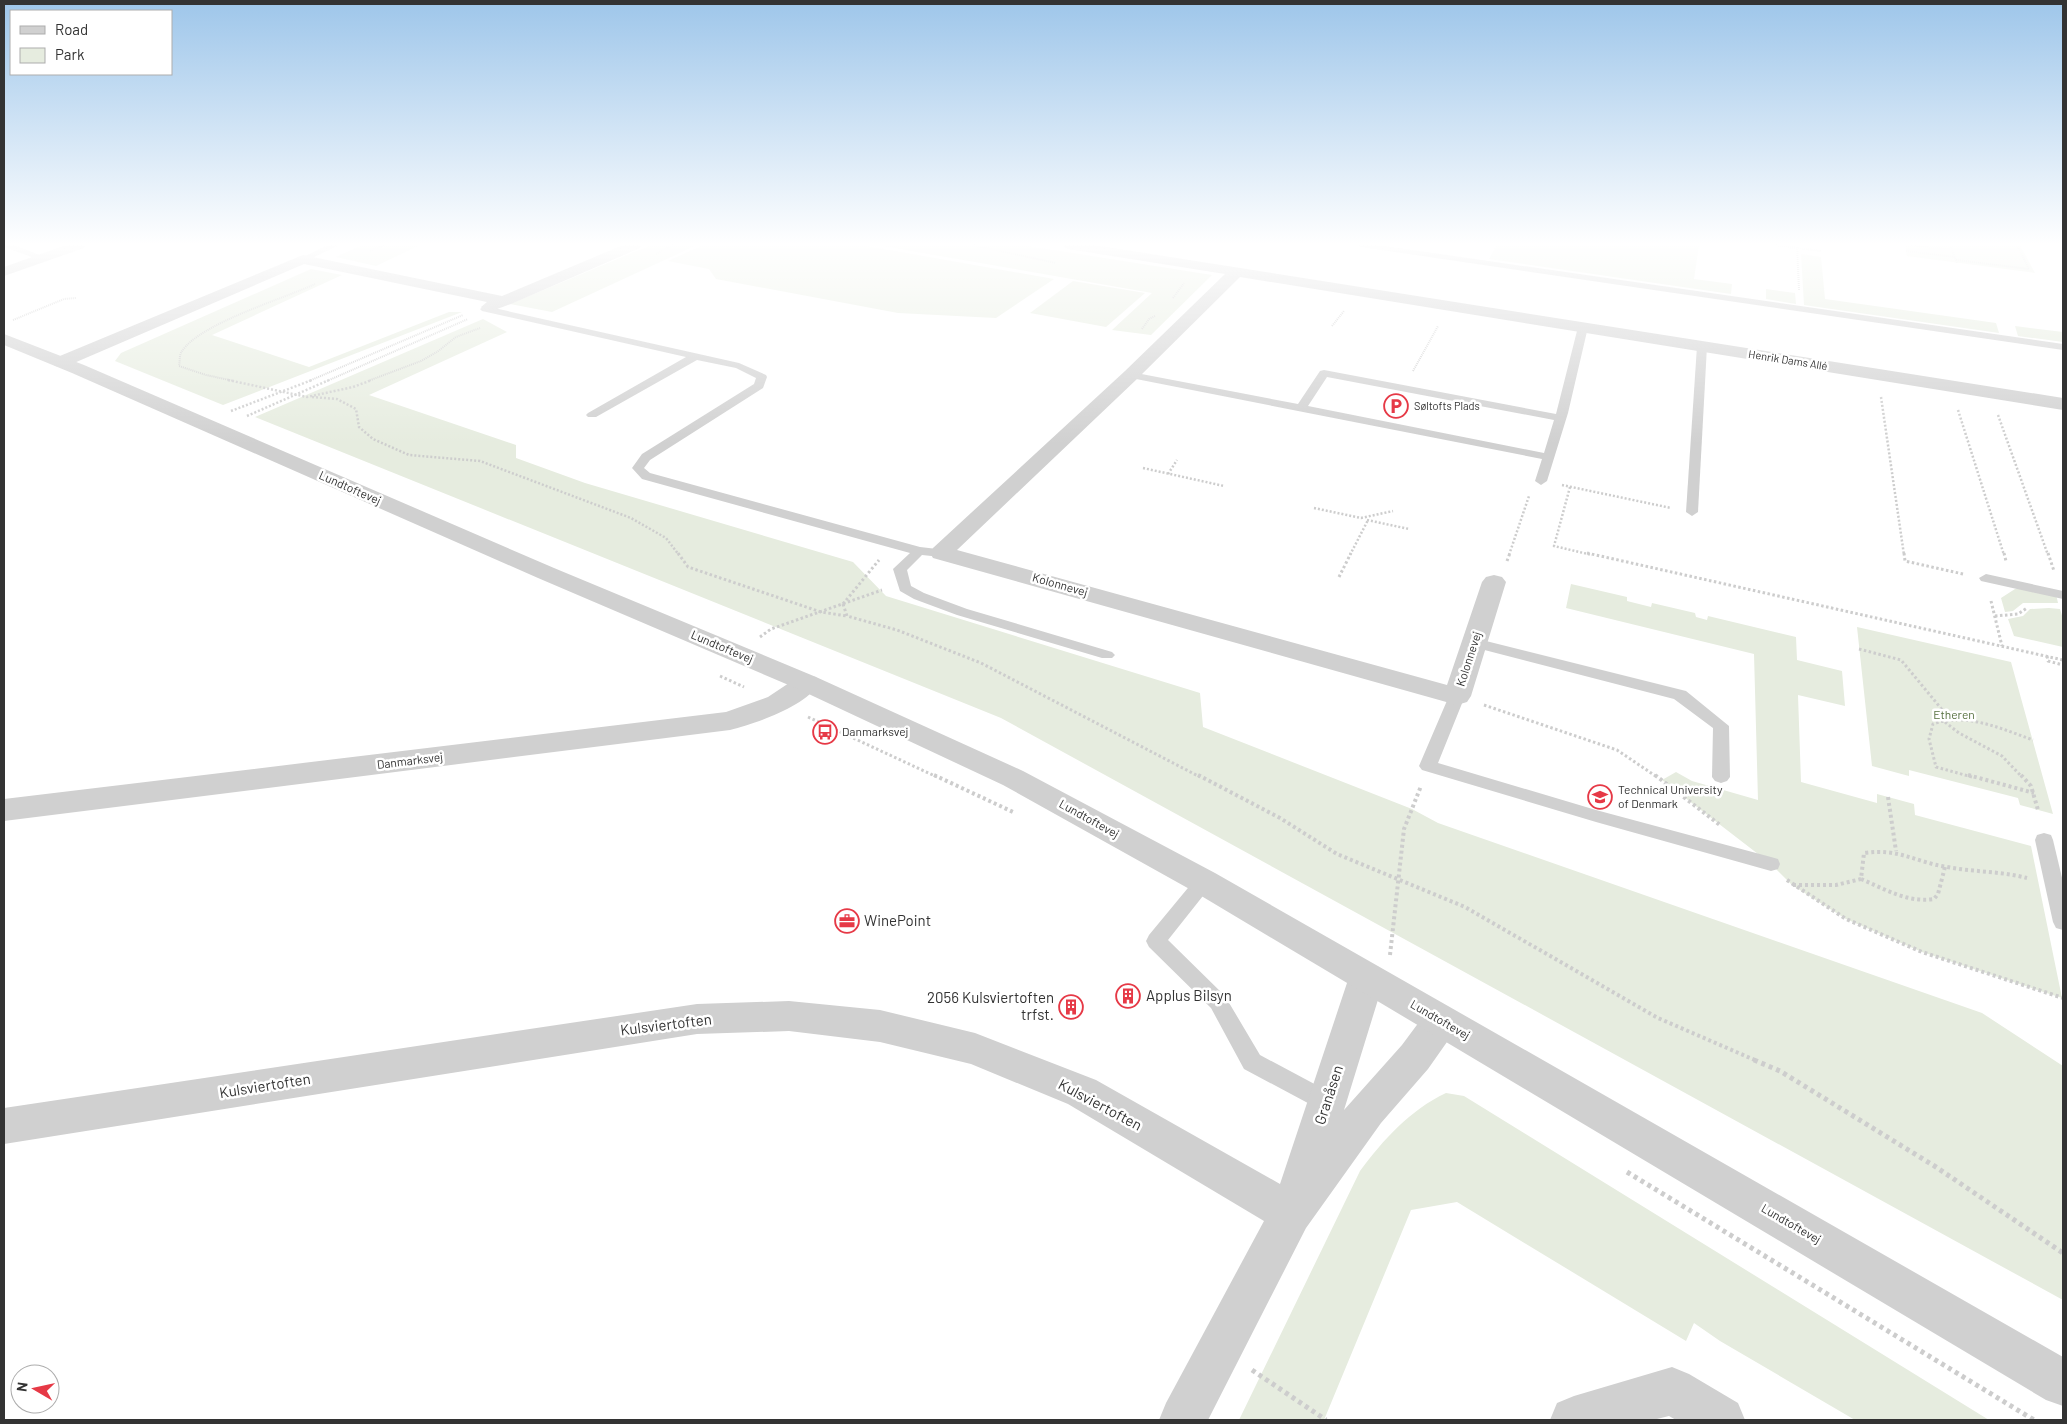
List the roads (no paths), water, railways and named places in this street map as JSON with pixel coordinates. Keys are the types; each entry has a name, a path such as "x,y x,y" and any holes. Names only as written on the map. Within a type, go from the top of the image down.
{"street":[{"path":"61,362 180,311"},
{"path":"930,552 1131,375 1196,311"},
{"name":"Henrik Dams Allé","path":"1485,311 2063,404"},
{"name":"Lundtoftevej","path":"4,339 546,573 807,683 1013,778 1204,882 1379,965 1441,1020 2063,1383"},
{"name":"Kolonnevej","path":"930,552 987,564 1457,696 1494,582"},
{"name":"Danmarksvej","path":"4,810 730,721 778,703 807,683"},
{"name":"Granåsen","path":"1291,1213 1326,1102 1379,965"},
{"name":"Kulsviertoften","path":"4,1126 697,1019 789,1016 880,1026 974,1049 1082,1092 1291,1213"},
{"name":"Granåsen","path":"1183,1420 1291,1213 1367,1110 1415,1058 1441,1020"},
{"path":"1574,1420 1672,1391 1721,1420"}],"lane":[{"path":"496,311 739,366 762,376 759,386 646,457 638,468 646,476 930,552"},
{"path":"1823,311 2063,347"},
{"path":"1541,481 1560,418 1583,327"},
{"path":"1692,512 1702,346"},
{"path":"592,415 696,356"},
{"path":"1301,408 1324,374 1560,418"},
{"path":"1131,375 1548,457"},
{"path":"930,552 900,569 905,588 919,596 962,612 1107,655"},
{"path":"1986,578 2063,595"},
{"path":"1474,644 1680,695 1721,726 1721,777"},
{"path":"1457,696 1428,766 1596,816 1771,864"},
{"path":"2044,840 2063,922"},
{"path":"1204,882 1156,941 1218,1002 1252,1062 1326,1102"}],"place":[{"name":"Søltofts Plads","path":"1396,406"},
{"name":"Danmarksvej","path":"825,732"},
{"name":"Technical University of Denmark","path":"1600,797"},
{"name":"WinePoint","path":"847,921"},
{"name":"Applus Bilsyn","path":"1128,996"},
{"name":"2056 Kulsviertoften trfst.","path":"1071,1007"}],"park label":[{"name":"Etheren","path":"1954,715"}]}
